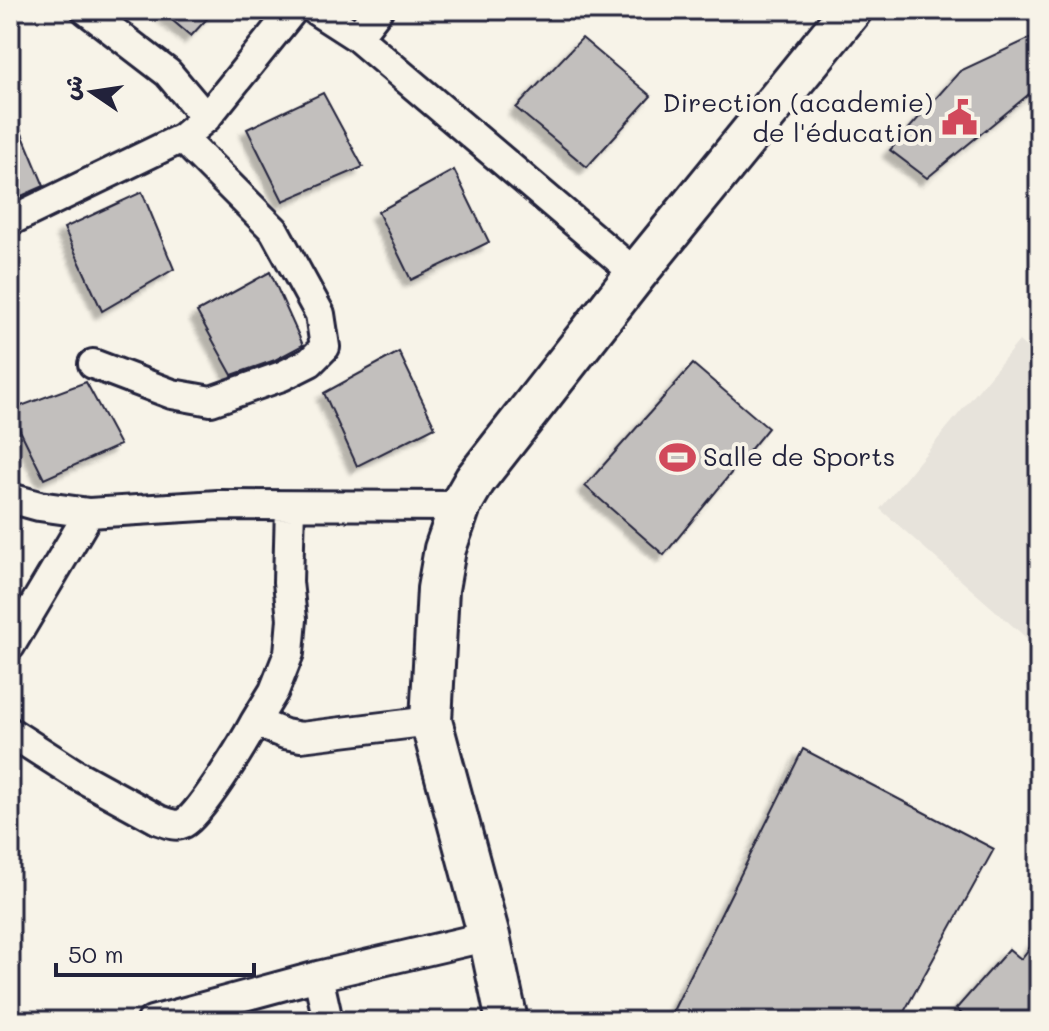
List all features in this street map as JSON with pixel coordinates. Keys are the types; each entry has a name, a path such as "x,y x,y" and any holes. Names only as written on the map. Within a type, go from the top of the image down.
{"street":[{"path":"86,10 168,73 206,118"},
{"path":"10,221 182,138 206,118 293,10"},
{"path":"315,10 357,37 636,274"},
{"path":"357,37 378,10"},
{"path":"507,1021 489,936 431,721 438,589 445,549 460,506 475,480 636,274 851,10"},
{"path":"93,364 172,394 211,401 282,376 310,362 325,347 320,314 274,230 182,138"},
{"path":"10,498 39,506 89,513 218,505 460,506"},
{"path":"10,732 77,775 172,825 183,823 193,814 240,749 274,691 289,653 292,619 288,582 290,506"},
{"path":"10,646 89,513"},
{"path":"255,722 301,737 431,721"},
{"path":"160,1020 318,976 489,936"},
{"path":"318,976 328,1021"}],"shaded area":[{"path":"1039,339 1039,649 880,509 1019,341 1029,350"}],"building":[{"path":"160,10 215,10 191,36"},
{"name":"Direction (academie) de l'éducation","path":"1039,34 1039,86 927,178 890,150 960,71"},
{"path":"582,38 651,96 587,167 516,108"},
{"path":"323,93 363,167 283,201 247,129"},
{"path":"10,105 44,186 10,201"},
{"path":"454,170 489,242 411,280 378,212"},
{"path":"142,192 174,269 102,311 64,228"},
{"path":"270,272 303,345 275,360 232,375 197,312"},
{"path":"399,352 435,427 357,466 324,393"},
{"name":"Salle de Sports","path":"693,364 768,428 664,555 585,486"},
{"path":"86,382 120,445 44,479 10,410"},
{"path":"803,749 994,849 899,1021 668,1021"},
{"path":"1039,936 1039,1021 970,1021 956,1009 1009,949 1021,959"}],"place":[{"name":"Direction (academie) de l'éducation","path":"959,118"},
{"name":"Salle de Sports","path":"677,457"}]}
